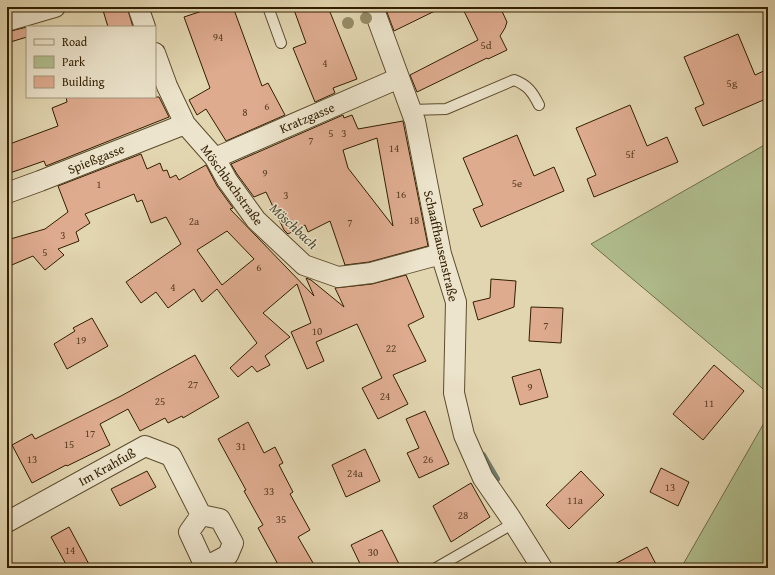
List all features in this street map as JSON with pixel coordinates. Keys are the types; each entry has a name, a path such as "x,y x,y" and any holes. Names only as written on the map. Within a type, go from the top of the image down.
{"street":[{"path":"7,21 55,7"},
{"path":"138,7 145,26"},
{"name":"Schaaffhausenstraße","path":"373,7 415,121 441,254 456,302 454,393 464,436 483,478 514,523 542,568"},
{"name":"Möschbachstraße","path":"156,56 167,86 185,124 215,158 227,180 256,220 304,265 338,277 371,273 441,254"},
{"name":"Kratzgasse","path":"215,158 400,78"},
{"name":"Spießgasse","path":"7,193 185,124"},
{"name":"Im Krahfuß","path":"7,522 145,446 172,456 201,515"}],"lane":[{"path":"268,7 280,42"},
{"path":"411,110 446,109 514,80 521,82 533,93 539,105"},
{"path":"436,568 514,523"}],"green space":[{"path":"768,143 768,393 591,244"},
{"path":"768,416 768,568 681,568"}],"building":[{"path":"102,7 127,7 133,26 108,26"},
{"path":"200,7 233,7 262,86 268,83 285,115 226,141 206,109 197,115 189,100 210,88 184,17 202,11"},
{"path":"293,7 328,7 357,79 333,88 335,93 315,102 293,48 306,43"},
{"path":"385,7 443,7 394,31"},
{"path":"462,7 500,7 507,22 500,36 507,50 488,59 487,58 417,92 410,75 478,40"},
{"path":"26,27 26,37 7,43 7,32"},
{"path":"738,34 755,75 768,69 768,98 703,126 695,108 704,104 684,57"},
{"path":"159,97 169,117 46,166 44,161 7,174 7,145 58,126 52,108 67,102 66,98"},
{"path":"630,105 647,146 667,137 678,162 594,197 587,179 596,175 576,128"},
{"path":"343,115 344,118 352,115 358,129 403,121 428,246 369,262 345,265 330,221 308,232 305,225 288,234 284,230 266,192 254,197 231,164","holes":["377,138 393,226 348,168 343,150"]},
{"path":"517,135 534,176 554,167 564,191 481,227 473,209 483,205 463,158"},
{"path":"141,154 147,169 160,163 163,171 167,170 170,178 176,175 179,180 206,165 217,186 233,208 230,209 314,296 306,278 311,280 344,307 335,288 372,284 406,275 424,317 408,325 426,361 393,375 408,404 378,419 362,388 382,378 357,324 316,342 324,361 307,369 291,332 311,323 297,284 263,313 290,337 265,356 270,365 257,372 252,366 238,377 230,368 257,343 217,289 202,302 194,289 168,308 156,292 141,303 126,282 181,244 166,217 151,223 142,200 137,202 134,194 85,214 90,223 76,232 79,241 58,249 64,255 45,270 33,256 7,267 7,240 45,229 68,212 58,186","holes":["227,231 254,259 222,285 197,250"]},
{"path":"491,279 516,281 514,307 478,320 473,302 490,298"},
{"path":"531,307 563,308 561,343 529,341"},
{"path":"92,318 108,346 67,369 54,344 75,331 73,328"},
{"path":"195,355 219,397 183,418 182,416 168,423 165,418 140,431 128,409 100,424 110,445 67,466 66,465 32,483 12,445 32,434 35,439 121,396"},
{"path":"714,365 744,391 703,440 673,414"},
{"path":"540,369 548,397 520,405 512,377"},
{"path":"425,411 449,464 419,478 407,453 419,448 406,419"},
{"path":"248,422 264,453 275,447 283,463 279,465 293,492 290,494 310,530 298,537 316,568 280,568 258,528 263,525 218,439"},
{"path":"365,449 380,481 346,497 332,465"},
{"path":"661,468 689,482 678,506 650,492"},
{"path":"147,471 156,487 120,506 111,489"},
{"path":"581,471 604,495 569,529 546,505"},
{"path":"471,483 490,517 451,542 433,506"},
{"path":"69,527 91,568 68,568 51,537"},
{"path":"382,530 401,568 362,568 351,545"},
{"path":"647,547 658,568 607,568"}],"waterway":[{"name":"Möschbach","path":"483,455 497,479"}]}
